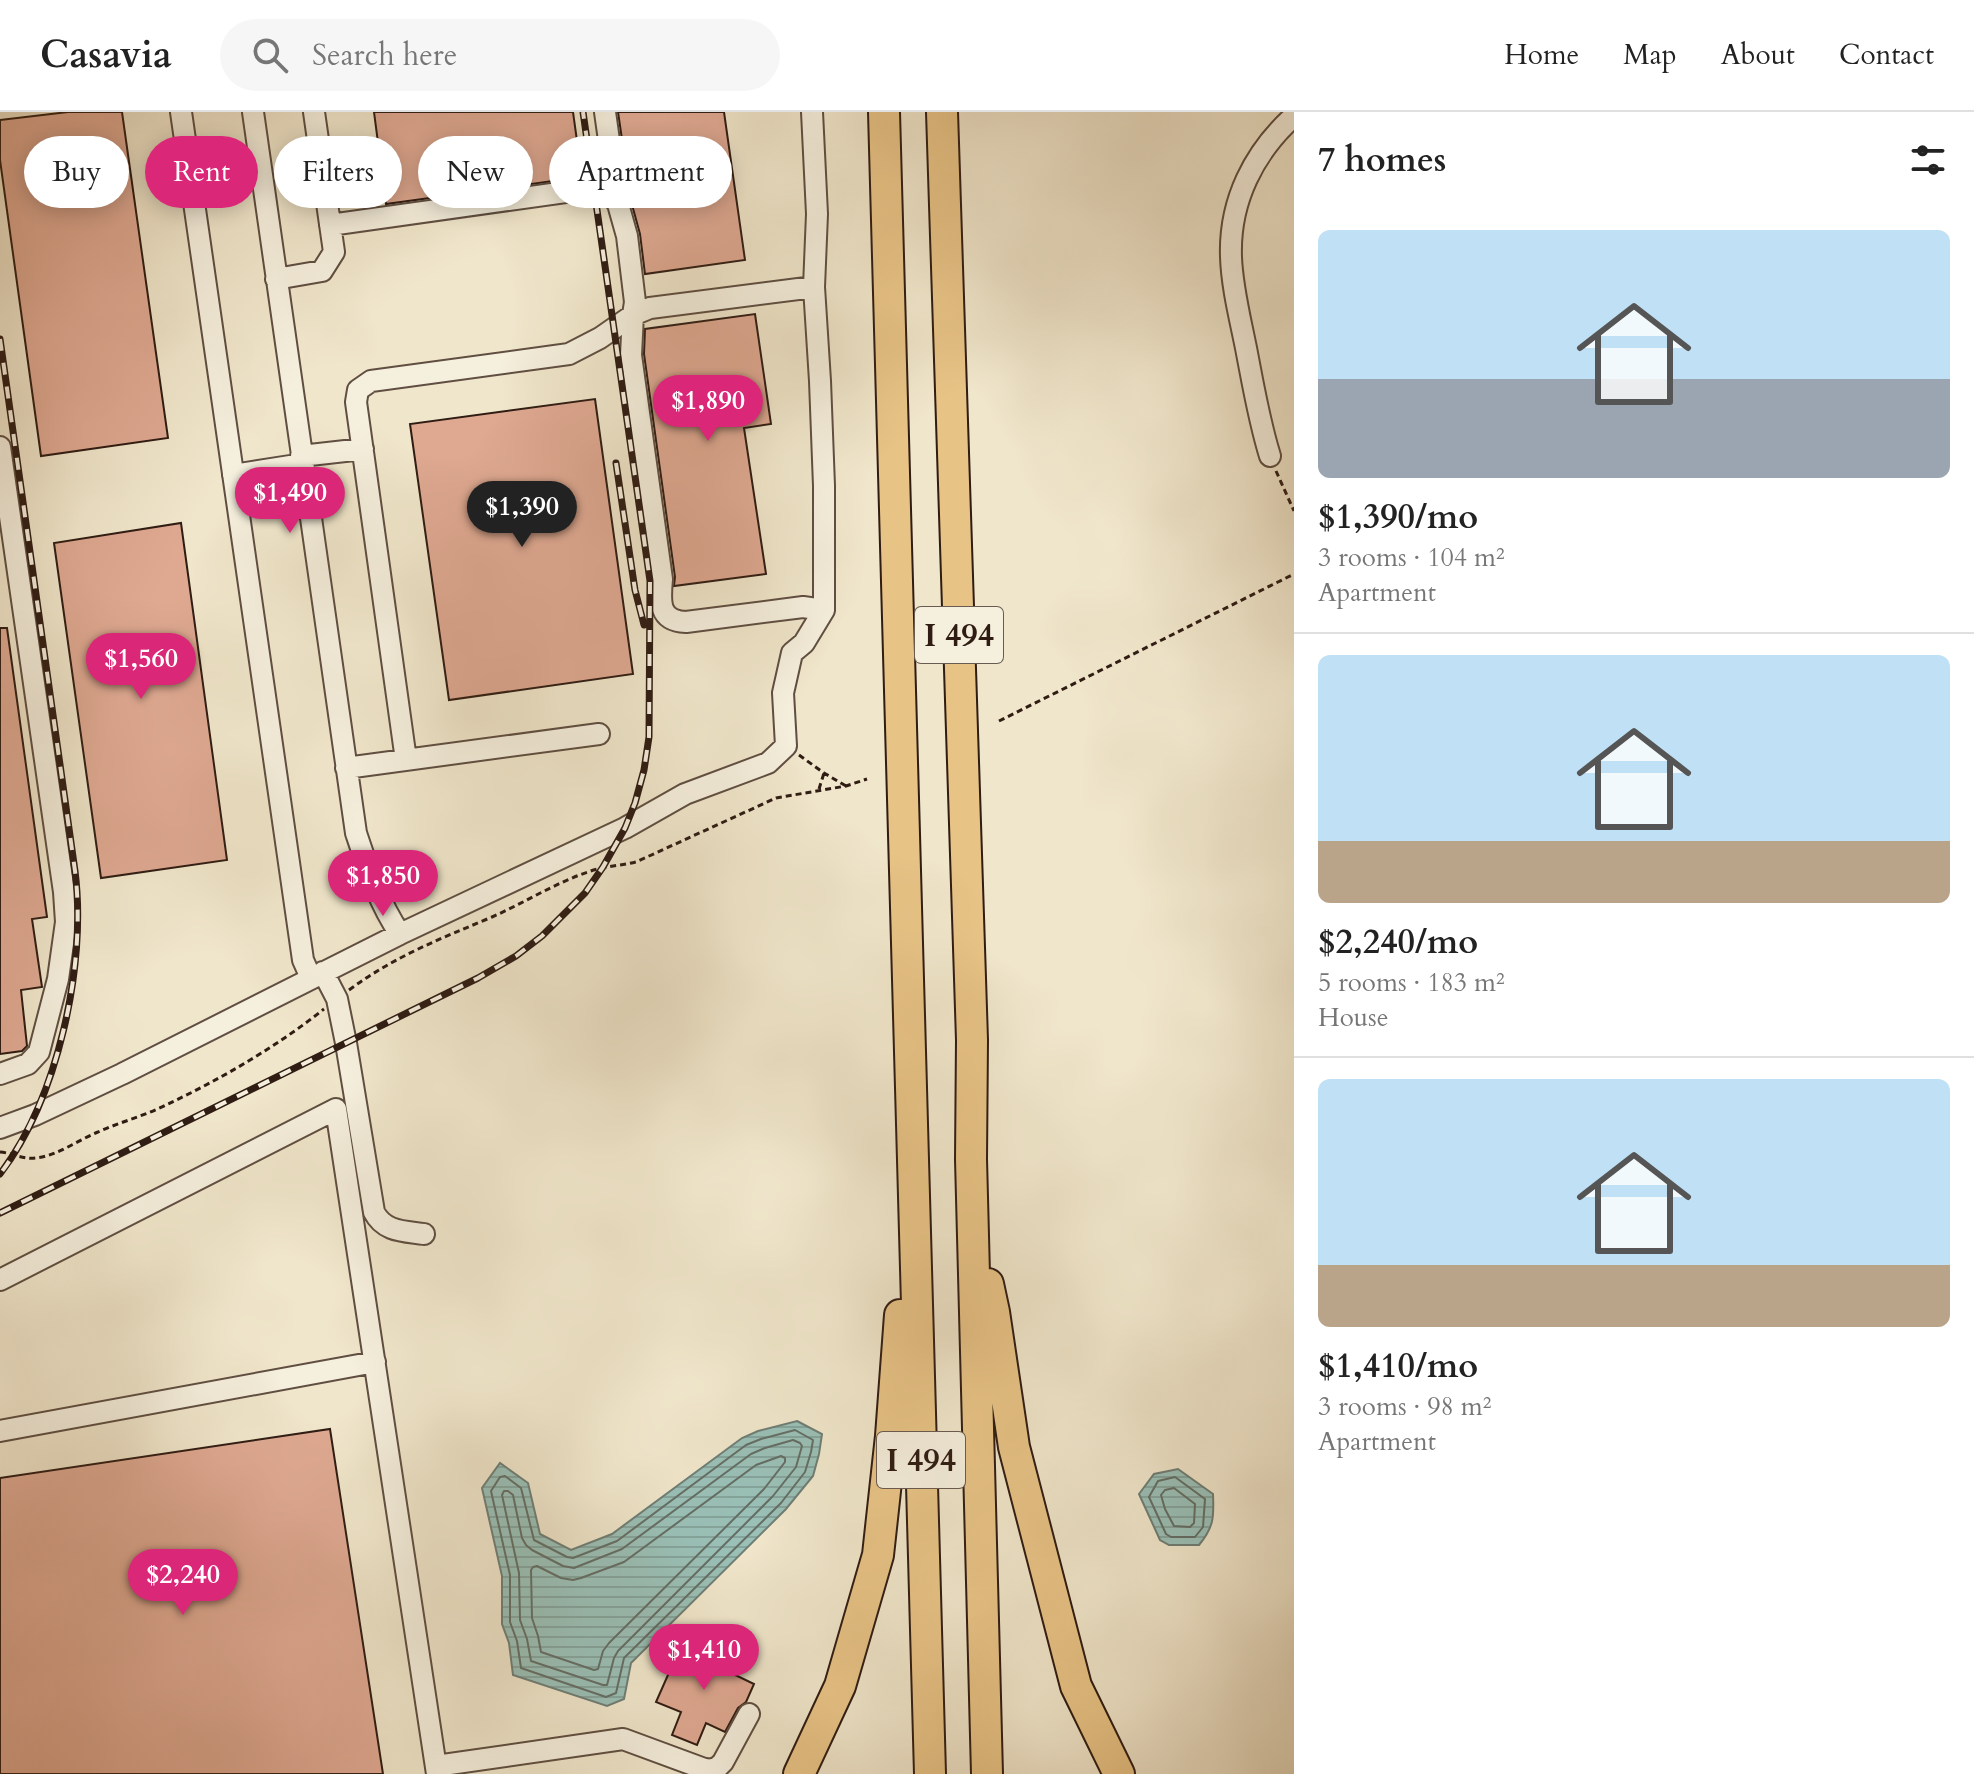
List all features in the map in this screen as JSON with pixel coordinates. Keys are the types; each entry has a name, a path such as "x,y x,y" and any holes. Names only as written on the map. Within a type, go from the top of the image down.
{"highway":[{"name":"I 494","path":"884,112 930,1774"},
{"name":"I 494","path":"942,112 972,1040 971,1159 987,1774"},
{"path":"799,1774 840,1686 878,1555 891,1436 913,1146"},
{"path":"973,1219 994,1312 1014,1447 1076,1686 1119,1774"}],"street":[{"path":"181,112 303,960 337,999 374,1212 379,1222 389,1229 424,1234"},
{"path":"253,112 356,833 387,915 400,934"},
{"path":"276,279 322,271 334,252 314,112"},
{"path":"594,112 597,136"},
{"path":"605,112 608,136"},
{"path":"0,1128 86,1091 400,934 625,828 685,794 768,763 786,746 783,693 792,653 804,643 824,610 824,471 814,287 817,214 812,112"},
{"path":"1270,456 1261,428 1233,281 1232,228 1246,177 1261,151 1294,116"},
{"path":"330,225 549,194"},
{"path":"619,208 627,236 635,290 631,355 664,612 677,622 686,622 803,607 824,610"},
{"path":"406,760 356,402 358,390 371,381 569,354 650,308 814,287"},
{"path":"0,447 66,922 58,979 39,1052 28,1064 0,1074"},
{"path":"233,475 363,449"},
{"path":"346,768 599,734"},
{"path":"0,1280 336,1109 436,1770 623,1739 706,1772 723,1762 749,1714"},
{"path":"0,1431 375,1362"}],"path":[{"path":"1270,456 1294,511"},
{"path":"999,721 1294,574"},
{"path":"786,746 846,786"},
{"path":"819,790 824,773"},
{"path":"0,1152 22,1158 45,1157 98,1131 167,1105 276,1043 368,976 414,949 495,916 585,872 636,862 776,798 846,786 867,779"}],"water":[{"path":"797,1421 822,1434 813,1476 786,1509 631,1663 624,1699 607,1706 513,1675 509,1643 502,1624 502,1576 482,1488 500,1463 528,1483 540,1534 571,1550 612,1534 742,1438"},
{"path":"1178,1469 1213,1494 1212,1521 1199,1545 1169,1545 1160,1540 1139,1494 1154,1474"}],"building":[{"path":"68,112 122,112 125,136 24,136 24,208 129,208 129,162 168,438 41,456 0,160 0,120"},
{"path":"374,112 573,112 576,136 549,136 549,182 533,184 533,136 418,136 418,200 402,202 402,136 377,136"},
{"path":"618,112 724,112 727,136 622,136"},
{"path":"732,168 745,260 645,274 633,208 732,208"},
{"path":"755,314 771,424 744,428 766,574 674,586 644,354 645,329"},
{"path":"595,399 633,674 449,700 410,424"},
{"path":"181,523 227,860 101,878 54,543"},
{"path":"0,628 7,628 47,917 32,919 42,987 21,990 27,1046 22,1051 0,1054"},
{"path":"330,1429 383,1774 0,1774 0,1478"},
{"path":"717,1639 739,1649 729,1672 754,1684 746,1702 738,1708 725,1732 706,1723 697,1745 672,1735 681,1712 656,1702 679,1650 706,1662"}],"railway":[{"path":"0,1213 478,978 516,956 542,936 585,893 625,828 644,770 649,737 650,581 583,112"},
{"path":"0,339 78,908 72,988 52,1070 38,1108 0,1174"},
{"path":"616,463 635,590 644,625"}]}
